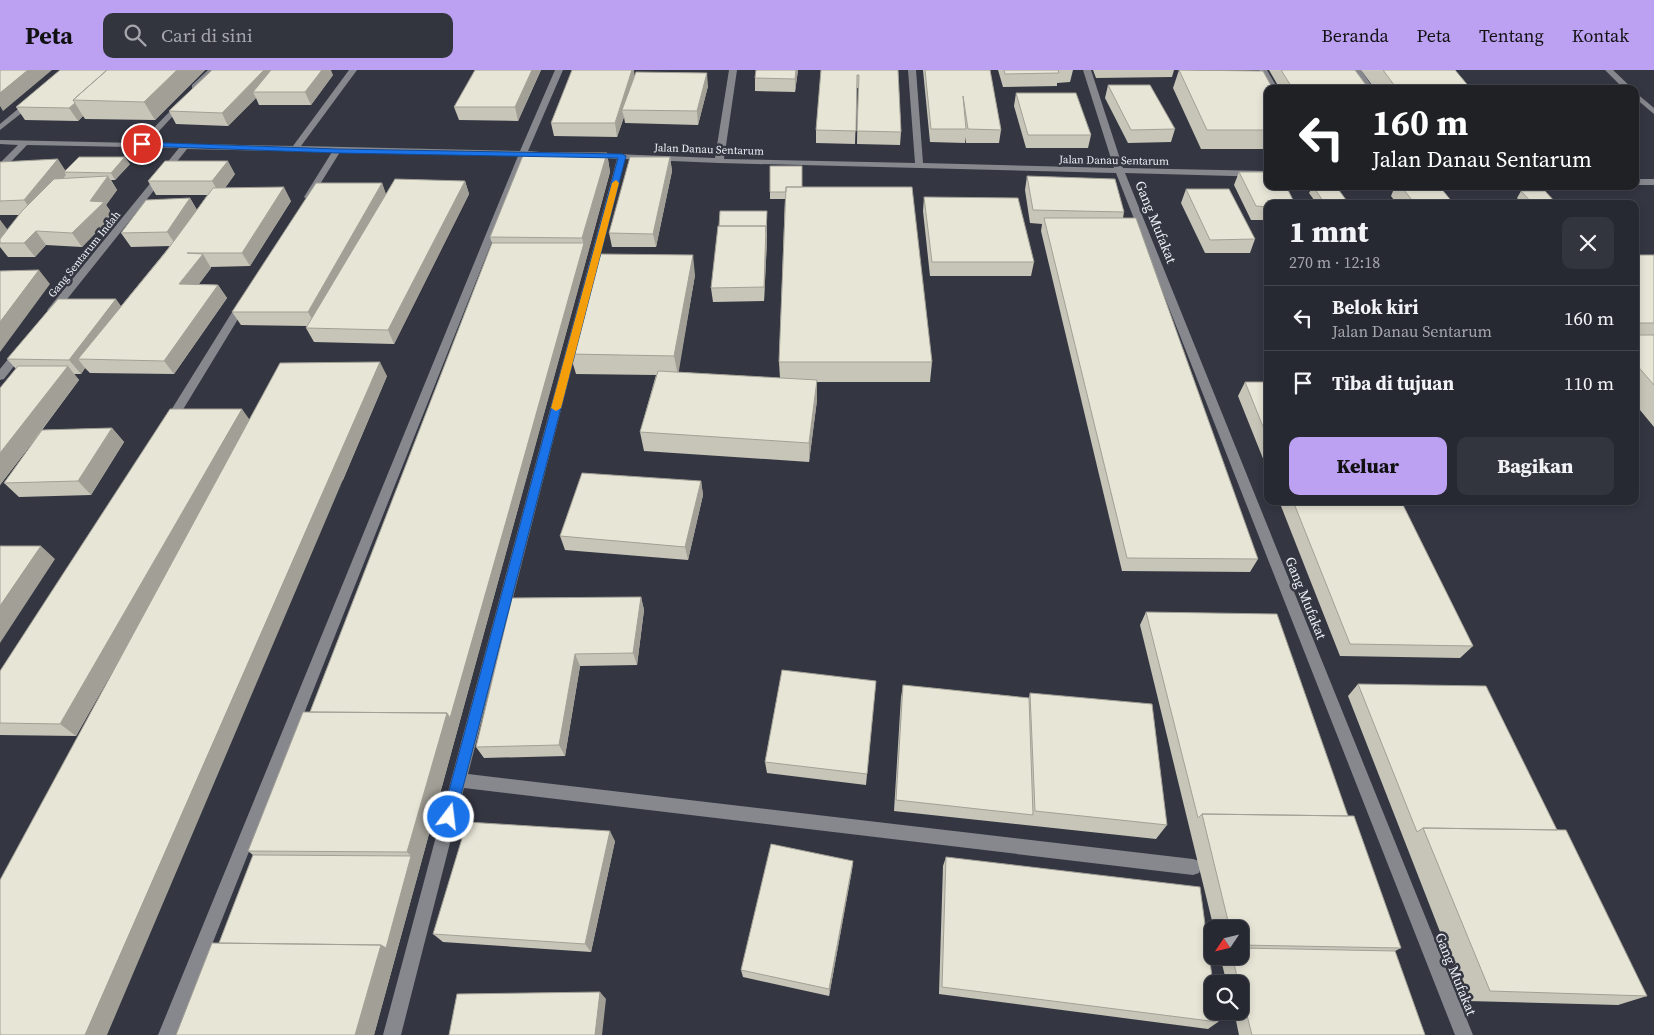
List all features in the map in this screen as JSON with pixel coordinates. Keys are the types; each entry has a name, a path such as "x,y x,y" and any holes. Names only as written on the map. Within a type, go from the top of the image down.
{"street":[{"path":"142,144 212,70"},
{"path":"295,148 353,70"},
{"path":"167,1035 523,154 559,70"},
{"path":"719,161 733,70"},
{"path":"912,70 919,165"},
{"name":"Gang Mufakat","path":"1087,70 1120,172 1464,1035"},
{"path":"1263,70 1272,85"},
{"path":"1357,70 1367,85"},
{"path":"1609,70 1625,85"},
{"path":"0,128 42,93"},
{"path":"1639,98 1654,112"},
{"path":"0,142 295,148 337,151 553,154"},
{"path":"0,168 24,143"},
{"name":"Gang Sentarum Indah","path":"43,322 185,146"},
{"path":"301,210 337,151"},
{"name":"Jalan Danau Sentarum","path":"583,155 719,161 1264,174"},
{"path":"392,1035 622,156"},
{"path":"1639,182 1654,182"},
{"path":"165,429 248,294"},
{"path":"0,376 25,346"},
{"path":"458,780 1193,867"}],"building":[{"path":"0,70 28,70 0,93"},
{"path":"60,70 107,70 73,100 75,103 69,108 16,107"},
{"path":"107,70 177,70 144,102 73,100"},
{"path":"212,70 264,70 222,113 169,111"},
{"path":"271,70 322,70 305,92 253,92"},
{"path":"475,70 532,70 515,107 454,107"},
{"path":"572,70 632,70 615,123 551,123"},
{"path":"756,70 796,70 795,79 755,78"},
{"path":"821,70 898,70 901,132 857,131 859,75 857,75 856,131 816,130"},
{"path":"925,70 990,70 1001,130 968,129 963,96 966,129 931,129"},
{"path":"1004,70 1058,70 1059,73 1005,74"},
{"path":"1179,70 1263,71 1271,85 1264,85 1264,130 1207,130"},
{"path":"1281,70 1355,70 1366,85 1290,85"},
{"path":"1383,70 1455,70 1468,85 1394,85"},
{"path":"636,72 707,73 697,111 622,110"},
{"path":"1108,85 1150,85 1175,129 1131,130"},
{"path":"1016,93 1076,93 1091,135 1028,135"},
{"path":"524,153 607,153 582,238 490,237"},
{"path":"79,157 125,157 111,173 64,172"},
{"path":"630,157 670,157 653,234 609,233"},
{"path":"58,159 24,200 0,201 0,162"},
{"path":"165,161 228,161 212,181 148,181"},
{"path":"770,166 802,166 802,187 786,187 786,192 770,192"},
{"path":"1239,172 1264,172 1264,190 1288,190 1293,200 1264,200 1264,207 1256,206"},
{"path":"108,176 90,201 104,202 72,233 36,231 24,243 0,243 0,239 22,211 54,179"},
{"path":"1027,176 1115,179 1124,212 1033,210"},
{"path":"395,179 465,181 388,330 306,328"},
{"path":"316,183 382,183 308,312 232,312"},
{"path":"284,187 242,253 187,253 203,254 179,284 218,285 164,361 78,359 165,253 213,188"},
{"path":"786,187 912,187 932,362 779,362"},
{"path":"1186,189 1229,189 1255,239 1210,240"},
{"path":"1316,190 1339,190 1346,200 1322,200"},
{"path":"1404,190 1442,190 1451,200 1412,200"},
{"path":"1521,191 1545,191 1553,200 1529,200"},
{"path":"924,197 1018,198 1034,262 932,262"},
{"path":"190,198 167,232 121,233 146,200"},
{"path":"720,211 767,211 766,233 766,226 719,226"},
{"path":"1044,218 1136,218 1258,559 1127,558"},
{"path":"718,226 766,226 764,287 711,288"},
{"path":"492,243 584,243 450,718 447,713 310,712"},
{"path":"600,254 693,255 674,356 570,354"},
{"path":"1639,255 1654,255 1654,323 1639,323"},
{"path":"39,270 0,322 0,271"},
{"path":"58,299 116,299 69,360 7,359"},
{"path":"1639,335 1654,335 1654,385 1639,368"},
{"path":"380,362 85,1035 0,1035 0,880 280,363"},
{"path":"18,366 68,366 0,453 0,388"},
{"path":"658,371 817,380 809,443 640,432"},
{"path":"1245,382 1264,382 1264,429"},
{"path":"170,409 242,409 60,724 0,723 0,671"},
{"path":"112,428 78,481 4,483 42,430"},
{"path":"582,473 701,481 685,547 560,536"},
{"path":"1295,505 1403,505 1473,646 1350,644"},
{"path":"0,546 41,546 0,606"},
{"path":"641,597 633,653 575,654 559,745 476,747 512,598"},
{"path":"1146,612 1277,614 1348,816 1202,814 1198,818"},
{"path":"782,670 876,681 867,774 765,762"},
{"path":"1358,684 1486,686 1557,830 1423,828 1417,832"},
{"path":"903,685 1029,698 1033,815 896,800"},
{"path":"1030,693 1152,704 1167,825 1035,811"},
{"path":"303,712 447,713 407,852 248,851"},
{"path":"1202,814 1354,816 1401,948 1249,945 1249,920 1228,920"},
{"path":"467,822 610,831 585,944 433,934"},
{"path":"1423,828 1566,830 1647,996 1490,991"},
{"path":"771,844 853,861 829,989 741,970"},
{"path":"253,855 411,856 386,948 381,945 219,943"},
{"path":"946,857 1200,887 1204,920 1204,965 1210,965 1212,975 1204,975 1204,1020 1218,1020 1218,1022 942,987"},
{"path":"212,943 381,945 355,1035 176,1035"},
{"path":"1249,948 1395,951 1425,1035 1252,1035 1248,1020 1249,975 1237,975 1234,965 1249,965"},
{"path":"600,992 595,1035 449,1035 457,994"}],"slow traffic":[{"path":"556,408 616,183"}],"route":[{"path":"142,144 337,151 622,156 449,817"}]}
